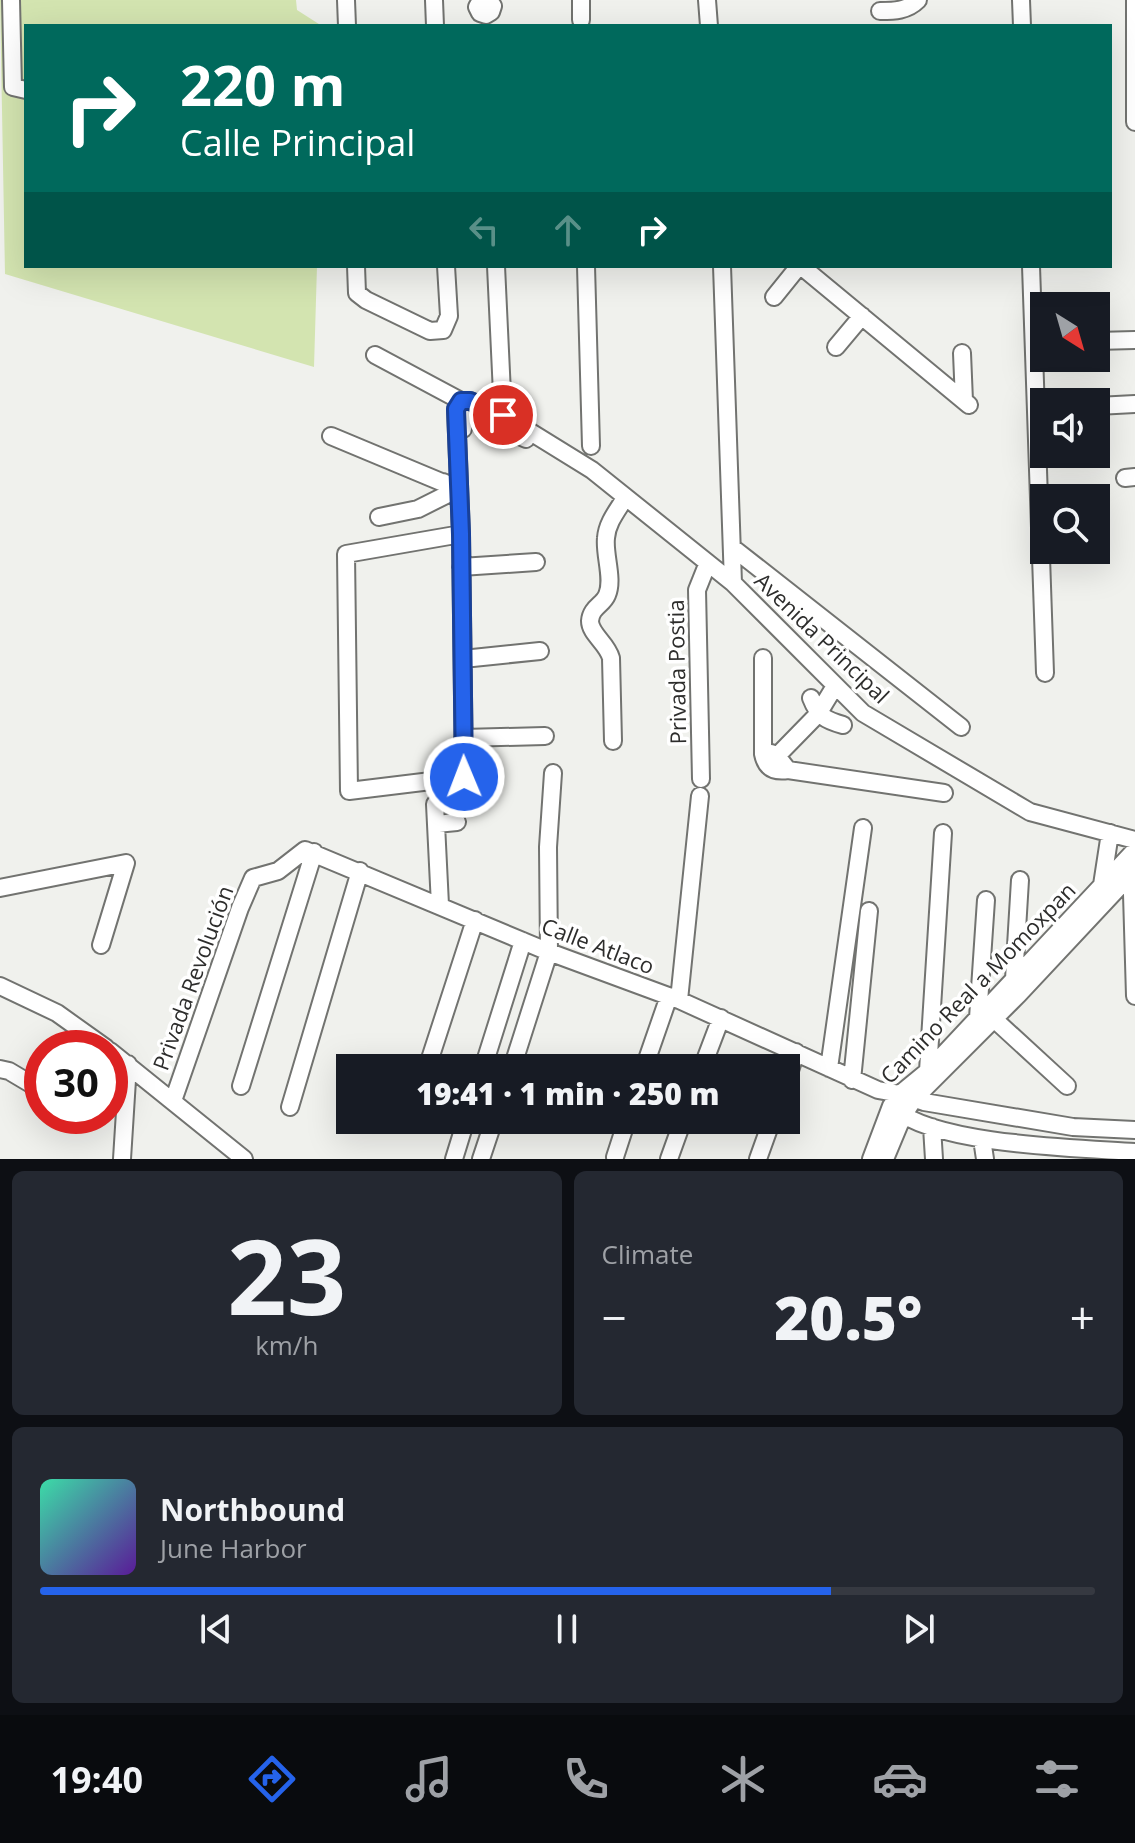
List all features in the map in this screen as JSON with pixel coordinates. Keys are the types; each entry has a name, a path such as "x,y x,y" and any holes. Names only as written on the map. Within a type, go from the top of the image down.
{"street":[{"path":"11,0 20,65 13,87 24,90"},
{"path":"346,0 347,24"},
{"path":"434,0 435,24"},
{"path":"581,0 581,20"},
{"path":"707,0 709,24"},
{"path":"880,12 912,6 918,0"},
{"path":"1021,0 1022,24"},
{"path":"1135,0 1135,122"},
{"path":"356,268 357,293 430,331 443,330 449,316 446,268"},
{"path":"496,268 503,415"},
{"path":"586,268 591,446"},
{"path":"722,268 733,583"},
{"path":"774,297 798,268"},
{"path":"802,268 966,403 962,353"},
{"path":"1031,268 1045,673"},
{"path":"836,347 862,316"},
{"path":"1110,341 1135,340"},
{"name":"Avenida Principal","path":"375,355 461,401 470,401 503,415 592,470 733,583 863,713 1030,812 1135,840"},
{"path":"461,401 456,409 451,486 461,534 463,567"},
{"path":"1110,405 1135,404"},
{"path":"461,534 346,554 349,791 464,777 464,411 542,446"},
{"path":"331,436 451,486"},
{"path":"379,517 418,509 451,486"},
{"path":"613,741 611,658 608,647 592,630 590,619 595,607 606,599 609,590 605,539 609,523 625,498"},
{"path":"733,548 961,727"},
{"path":"463,567 536,562"},
{"name":"Privada Postia","path":"701,779 697,590 707,565"},
{"path":"463,659 540,651"},
{"path":"763,658 776,760"},
{"path":"776,760 835,686"},
{"path":"817,706 828,721 843,725"},
{"path":"463,738 545,736"},
{"path":"776,760 944,793"},
{"path":"516,1054 549,952 548,847 553,773"},
{"path":"650,1054 674,998 700,796"},
{"path":"435,804 440,905"},
{"path":"436,824 457,822"},
{"path":"829,1068 863,828"},
{"path":"928,1071 943,833"},
{"path":"1102,885 1110,833"},
{"name":"Camino Real a Momoxpan","path":"885,1159 902,1104 986,1018 1135,850"},
{"path":"241,1086 307,851"},
{"name":"Calle Atlaco","path":"307,851 549,952 674,998 878,1090 902,1104"},
{"name":"Privada Revolución","path":"173,1101 253,878 278,871 307,851"},
{"path":"0,888 126,863 101,945"},
{"path":"290,1107 360,871"},
{"path":"1132,874 1135,996"},
{"name":"Camino Real a Momoxpan","path":"1014,986 1132,874"},
{"path":"1014,986 1020,880"},
{"path":"986,900 986,1018 1067,1086"},
{"path":"852,1080 869,911"},
{"path":"432,1054 475,920"},
{"path":"487,1054 523,941"},
{"path":"0,986 57,1013 81,1030"},
{"path":"707,1054 721,1018"},
{"name":"Camino Real a Momoxpan","path":"871,1159 902,1104 928,1071 986,1018"},
{"path":"128,1064 243,1159"},
{"path":"0,1069 24,1080"},
{"path":"902,1104 932,1127 1046,1153 1074,1148 1135,1152"},
{"path":"902,1104 1073,1127 1135,1130"},
{"path":"932,1127 934,1159"},
{"path":"1073,1127 1074,1148"},
{"path":"122,1159 124,1134"},
{"path":"454,1159 462,1134"},
{"path":"481,1159 489,1134"},
{"path":"615,1157 622,1134"},
{"path":"669,1159 678,1134"},
{"path":"758,1159 767,1134"},
{"path":"982,1139 985,1159"}],"green space":[{"path":"0,0 296,0 297,10 319,24 24,24 24,268 317,268 314,367 5,274"}],"route":[{"path":"464,777 456,409 461,401 470,401 503,415"}]}
